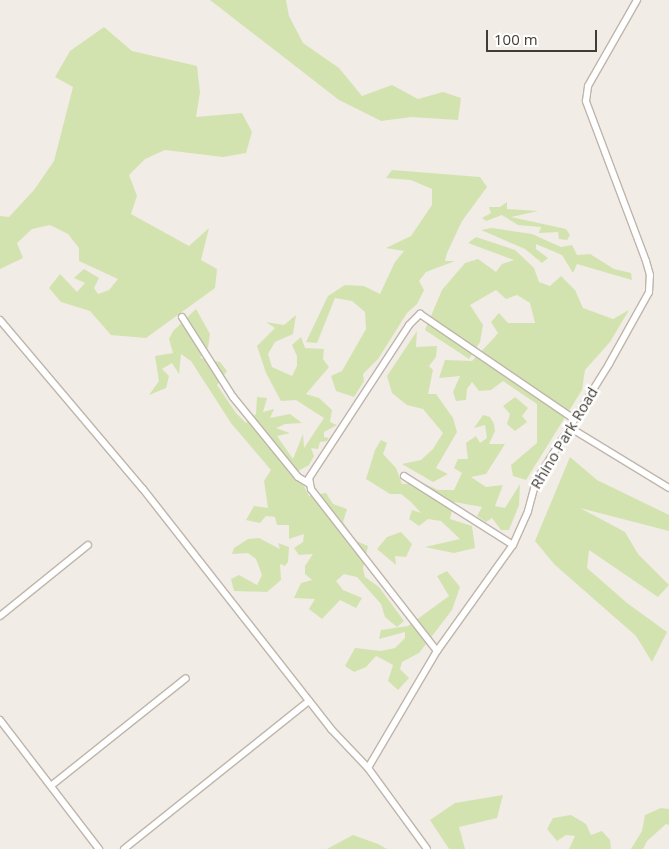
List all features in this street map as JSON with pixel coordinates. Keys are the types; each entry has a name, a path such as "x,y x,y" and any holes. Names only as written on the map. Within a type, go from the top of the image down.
{"street":[{"name":"Rhino Park Road","path":"368,768 437,652 513,545 528,510 536,480 646,300 650,284 646,261 586,101 588,86 637,0"},
{"path":"308,483 409,325 420,314 574,419"},
{"path":"182,317 233,397 298,477 308,483 437,652"},
{"path":"0,320 143,489 309,701 368,768 426,849"},
{"path":"569,427 669,488"},
{"path":"404,476 513,545"},
{"path":"0,616 88,545"},
{"path":"52,785 186,678"},
{"path":"124,849 309,701"},
{"path":"0,720 52,785 99,849"}],"green space":[{"path":"210,0 286,0 289,16 303,43 339,68 362,96 392,85 418,99 443,92 461,98 458,120 411,117 381,121 339,100"},
{"path":"104,27 132,51 197,66 200,92 196,117 242,113 252,132 246,153 223,157 165,150 145,159 129,175 137,196 131,214 189,246 209,228 201,260 217,269 215,288 146,338 111,335 90,311 61,302 49,288 60,274 77,292 85,283 74,278 84,269 99,278 94,288 98,294 109,290 118,279 79,261 79,248 68,234 50,225 32,229 17,243 23,258 0,269 0,216 9,217 34,190 54,161 73,87 55,77 70,51"},
{"path":"392,170 480,177 487,187 462,221 447,253 445,261 455,261 426,272 419,281 424,290 417,304 407,313 378,359 363,374 364,381 354,397 336,391 331,376 342,371 366,329 365,312 352,301 335,298 317,343 306,342 328,296 345,285 364,286 380,294 395,262 404,251 386,248 411,236 432,205 432,189 411,180 386,178"},
{"path":"507,202 507,209 538,211 511,217 566,229 570,235 567,240 559,239 558,232 539,233 541,227 518,225 502,215 486,221 482,218 491,213 489,207 500,207"},
{"path":"492,228 532,234 561,247 572,245 577,255 590,254 614,269 631,273 632,280 577,264 573,273 562,255 536,244 536,249 548,258 542,263 525,249 481,230"},
{"path":"476,237 515,250 534,268 539,282 550,286 561,276 575,290 583,308 613,319 629,310 610,342 585,370 582,390 526,480 513,476 511,465 537,443 537,404 503,381 491,390 479,391 472,382 467,389 466,400 456,401 453,392 460,376 439,378 445,360 472,361 493,339 498,333 491,322 499,313 508,323 535,323 530,303 517,295 506,299 496,290 470,305 483,325 480,342 469,359 425,330 442,290 465,263 478,259 496,272 502,264 514,260 468,243"},
{"path":"196,309 210,334 208,347 200,358 220,362 227,371 217,385 236,413 246,423 256,414 257,397 267,398 263,412 274,409 270,418 290,414 302,423 285,424 276,428 290,433 277,436 293,459 303,434 304,448 324,418 296,400 281,401 266,373 257,346 275,328 266,322 284,325 296,315 293,334 275,342 268,354 272,367 292,376 297,366 297,356 292,345 301,337 305,348 324,349 323,359 329,367 306,394 319,398 332,410 330,422 337,425 324,432 324,437 329,438 327,441 320,442 318,449 311,448 314,456 309,465 291,475 304,486 309,496 326,493 333,504 347,509 343,522 356,541 368,546 363,568 365,577 379,587 404,621 397,627 385,617 381,604 357,577 344,574 336,581 343,590 362,598 356,608 340,600 322,619 309,609 315,599 294,598 301,583 312,580 305,574 305,566 313,554 299,555 294,548 303,542 304,534 289,539 289,525 277,525 275,517 266,516 260,523 246,520 254,506 268,508 264,481 271,470 231,423 191,361 181,354 179,374 172,363 162,369 169,376 166,388 149,395 159,381 155,356 173,353 169,339 173,331"},
{"path":"417,331 416,347 437,346 436,357 429,366 433,370 428,394 436,394 453,418 457,432 436,468 448,474 433,482 402,464 421,460 433,449 443,433 423,409 407,405 392,393 387,376"},
{"path":"515,397 528,408 522,416 527,422 515,431 507,424 510,414 503,406"},
{"path":"483,415 490,417 494,424 495,431 489,444 505,444 486,474 471,477 486,487 503,485 495,506 505,508 520,484 519,505 509,530 501,530 492,518 486,522 477,516 482,507 454,502 450,519 472,526 475,548 454,553 425,547 460,539 441,521 428,519 419,526 409,519 412,510 421,513 411,502 401,494 390,494 366,479 375,450 381,440 387,443 383,454 396,468 402,484 423,483 438,490 454,490 462,473 454,468 458,459 468,459 466,443 476,436 480,443 487,438 485,425 474,428"},
{"path":"570,457 597,480 669,515 669,531 580,508 625,532 638,554 669,585 658,597 589,550 587,568 627,603 667,632 652,662 636,636 554,564 535,541"},
{"path":"401,532 412,544 406,557 395,556 396,565 377,549 387,537"},
{"path":"259,538 280,549 278,543 289,547 288,562 285,566 280,564 281,580 267,592 234,591 231,579 239,575 257,585 262,575 256,559 248,553 232,554 234,548 248,539"},
{"path":"447,571 460,587 452,610 419,653 402,662 400,669 409,678 398,690 388,681 393,665 376,656 366,667 354,672 345,666 355,648 381,651 395,648 405,638 405,632 379,639 381,630 408,626 449,596 437,576"},
{"path":"503,795 497,818 459,827 465,849 449,849 430,820 455,803"},
{"path":"661,808 669,809 669,825 666,824 647,841 643,849 631,849 642,831 645,815"},
{"path":"571,815 586,824 591,835 602,831 610,840 611,849 569,849 575,836 566,835 557,841 547,829 553,818"},
{"path":"353,835 378,844 387,849 327,849"}]}
